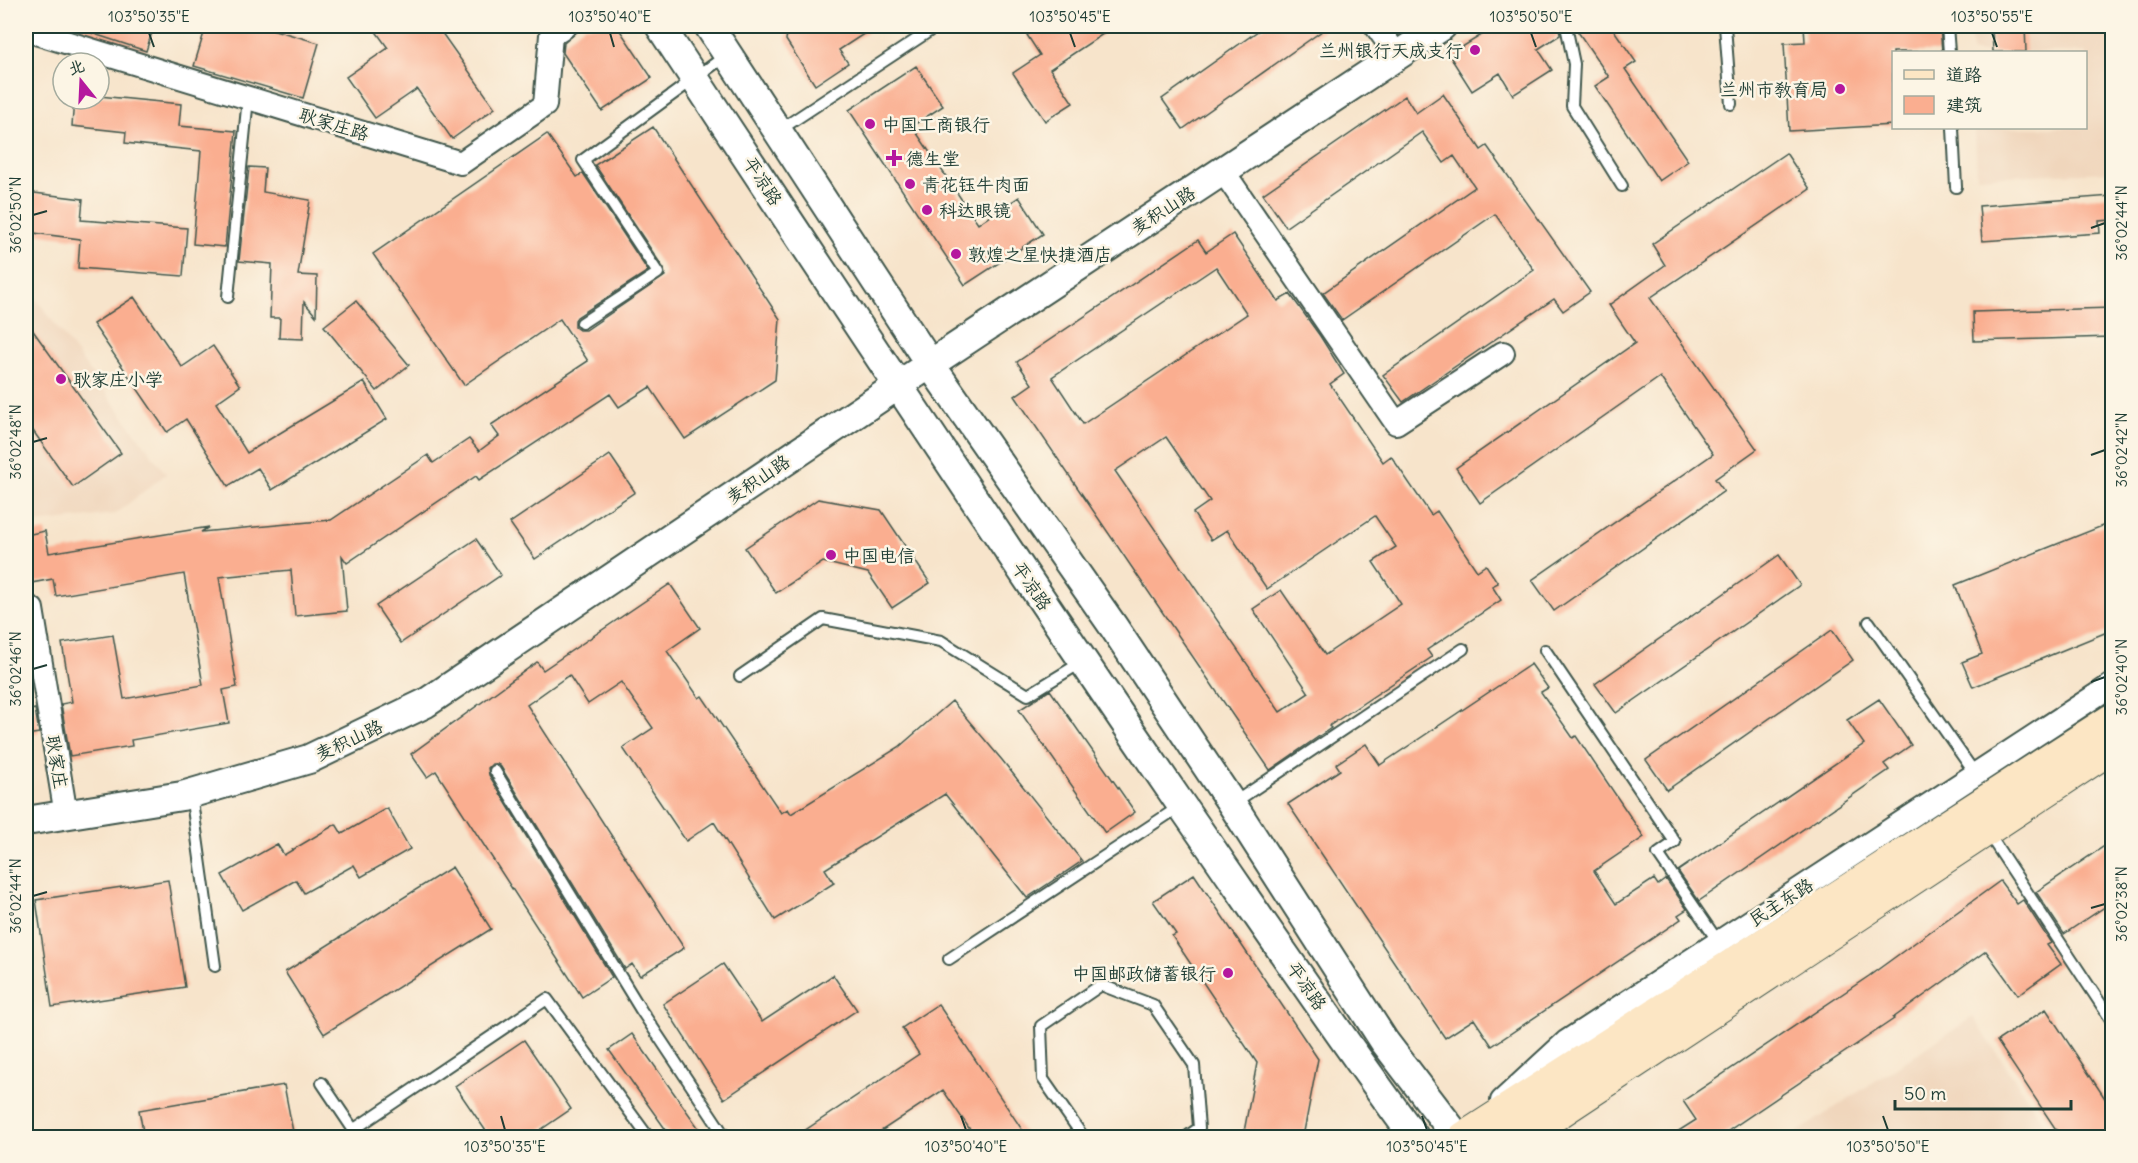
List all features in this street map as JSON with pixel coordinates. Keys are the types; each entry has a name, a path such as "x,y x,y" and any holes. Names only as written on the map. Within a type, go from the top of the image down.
{"main road":[{"name":"民主东路","path":"1464,1137 2112,720"},
{"path":"1520,1137 2112,747"}],"street":[{"name":"耿家庄路","path":"26,30 460,163 545,105 551,35 565,26"},
{"name":"平凉路","path":"660,26 897,386 1083,662 1364,1069 1415,1137"},
{"name":"平凉路","path":"709,26 930,364 1113,626 1232,804 1384,1041 1458,1137"},
{"path":"1376,26 1397,55"},
{"name":"麦积山路","path":"26,821 190,794 309,759 426,703 930,364 1442,26"},
{"path":"1223,171 1396,423 1503,353"},
{"name":"耿家庄","path":"26,606 32,609 66,815"},
{"name":"民主东路","path":"1464,1137 1566,1042 2112,685"}],"lane":[{"path":"778,131 938,26"},
{"path":"1566,26 1574,64 1572,106 1622,186"},
{"path":"1725,26 1731,104"},
{"path":"1947,26 1949,51"},
{"path":"582,323 658,273 583,160 728,54"},
{"path":"228,297 248,98"},
{"path":"1953,129 1956,187"},
{"path":"741,676 823,619 941,641 1028,695 1083,662"},
{"path":"1869,622 1976,775"},
{"path":"1232,804 1463,649"},
{"path":"1545,650 1676,842 1658,854 1719,943"},
{"path":"495,771 641,1010 726,1137"},
{"path":"190,794 215,966"},
{"path":"949,960 1182,805"},
{"path":"1986,830 2112,1021"},
{"path":"1084,1137 1043,1079 1041,1026 1101,985 1154,1005 1194,1065 1199,1128 1185,1137"},
{"path":"321,1083 356,1134 547,999 649,1137"}],"shaded area":[{"path":"1971,26 2112,26 2112,172 1977,177 1975,129 2087,129 2087,51 1972,51"},
{"name":"耿家庄小学","path":"26,285 166,474 115,514 26,524"},
{"path":"1973,1017 2053,1137 1790,1137"}],"building":[{"path":"80,26 154,26 146,51 79,29"},
{"path":"206,26 261,26 319,43 303,98 194,66"},
{"path":"372,26 437,26 495,108 452,139 417,89 375,118 346,77 388,48"},
{"path":"584,26 617,26 652,78 602,111 563,53 564,43"},
{"path":"793,26 876,26 839,50 848,63 815,85 786,40 787,32"},
{"path":"1042,26 1115,26 1050,69 1073,103 1045,121 1013,73 1040,55 1027,35"},
{"path":"1265,26 1329,26 1183,129 1162,99"},
{"path":"1496,26 1559,26 1560,35 1538,49 1552,70 1513,95 1500,73 1472,91 1449,55"},
{"path":"1574,26 1611,26 1636,62 1625,69 1688,161 1659,181 1595,86 1609,77"},
{"name":"兰州市教育局","path":"1804,26 1940,26 1942,51 1892,51 1892,125 1789,131 1784,43 1805,42"},
{"path":"1992,26 2025,26 2026,51 1993,51"},
{"path":"916,66 943,106 912,126 978,224 1019,197 1043,234 965,285 849,110"},
{"path":"1443,94 1481,150 1487,146 1590,292 1563,311 1554,299 1403,402 1383,375 1534,270 1495,214 1342,320 1323,293 1475,187 1454,156 1444,163 1422,132 1286,227 1263,194 1405,96 1416,113"},
{"path":"111,97 181,104 179,126 236,131 225,247 193,244 201,151 125,143 126,132 72,126 73,111 111,111"},
{"path":"653,127 780,319 775,380 685,439 650,387 619,407 610,394 479,480 476,476 347,563 342,556 347,611 295,616 291,570 219,577 237,687 223,690 229,723 131,740 132,746 70,756 61,704 72,702 62,643 113,635 124,699 203,685 184,574 56,596 53,579 26,584 26,535 45,531 49,553 209,527 201,532 331,520 428,455 433,463 469,439 479,451 499,436 491,425 588,361 560,319 464,385 373,254 547,134 577,177 583,173 648,271 577,317 575,327 579,330 586,330 665,276 664,269 595,165"},
{"path":"1786,153 1810,189 1650,298 1757,449 1715,479 1724,491 1554,611 1532,580 1713,454 1660,377 1480,503 1456,468 1635,343 1609,305 1665,265 1652,244"},
{"path":"249,167 265,168 263,192 310,200 298,275 317,276 316,316 304,302 303,339 279,338 280,318 270,318 272,264 239,261"},
{"path":"26,192 83,199 81,220 187,228 183,276 78,268 80,239 26,232"},
{"path":"2112,196 2112,220 2099,221 2100,233 1982,241 1979,206"},
{"path":"1233,234 1278,301 1290,294 1344,374 1330,384 1383,462 1391,456 1431,515 1437,511 1477,571 1486,565 1498,583 1492,586 1501,600 1427,650 1432,657 1329,726 1331,728 1270,770 1015,396 1032,384 1017,362 1198,240 1206,252","holes":["1216,267 1247,314 1083,424 1052,377","1166,437 1210,501 1193,513 1211,540 1227,530 1267,589 1375,516 1396,547 1373,562 1401,604 1325,655 1281,590 1253,609 1309,693 1280,712 1115,471"]},
{"path":"134,297 182,367 213,346 240,386 216,403 247,453 364,382 387,419 272,490 258,468 228,486 186,419 167,432 93,324"},
{"path":"356,301 409,365 377,391 324,326"},
{"path":"2112,308 2112,337 1974,341 1973,312"},
{"path":"26,321 121,453 73,487 26,421"},
{"path":"610,455 635,492 535,559 510,523"},
{"name":"中国电信","path":"818,499 881,510 930,583 892,608 868,573 823,562 776,593 745,548"},
{"path":"2112,522 2112,630 1973,687 1962,662 1982,654 1955,585"},
{"path":"476,539 501,575 401,643 376,606"},
{"path":"1779,555 1800,585 1616,713 1595,684"},
{"path":"670,584 700,628 667,651 699,698 702,696 781,813 788,809 791,814 899,747 952,701 1082,861 1027,898 945,794 825,869 834,883 775,920 714,822 686,841 623,748 653,728 621,682 588,704 569,675 527,705 684,948 640,976 632,964 625,969 501,767 498,764 492,764 488,768 489,775 612,977 582,997 436,771 427,777 411,754 537,662 543,670"},
{"path":"1832,630 1853,660 1667,790 1646,760"},
{"path":"1531,664 1548,688 1541,692 1573,738 1576,736 1644,837 1594,871 1616,904 1654,879 1658,885 1666,879 1687,909 1678,915 1681,919 1492,1046 1474,1019 1445,1038 1288,804 1340,770 1336,764 1366,744 1380,765"},
{"path":"1050,690 1135,812 1105,833 1019,710"},
{"path":"1879,699 1911,745 1884,764 1889,770 1699,901 1678,871 1864,744 1847,720"},
{"path":"35,709 39,733 26,735 26,711"},
{"path":"387,808 410,849 361,877 354,865 304,893 296,880 242,910 222,875 277,844 284,855 336,824 342,834"},
{"path":"2112,841 2112,902 2064,934 2036,892"},
{"path":"452,867 491,929 324,1034 285,972"},
{"path":"1194,874 1318,1059 1303,1137 1243,1137 1257,1063 1172,936 1176,934 1153,901"},
{"path":"168,880 185,987 52,1007 36,900"},
{"path":"2000,881 2017,904 2023,900 2051,943 2047,945 2061,964 2018,995 1986,951 1894,1019 1719,1137 1669,1137 1696,1120 1683,1101 1869,976"},
{"path":"723,964 762,1022 833,975 857,1010 724,1099 663,1004"},
{"path":"938,1004 1027,1137 975,1137 943,1090 872,1137 795,1137 919,1054 902,1028"},
{"path":"2046,1009 2112,1109 2112,1137 2061,1137 1997,1041"},
{"path":"632,1034 705,1137 671,1137 609,1050"},
{"path":"524,1040 571,1109 530,1137 490,1137 455,1086"},
{"path":"284,1085 294,1137 144,1137 139,1110"}],"place":[{"name":"兰州银行天成支行","path":"1475,50"},
{"name":"兰州市教育局","path":"1840,89"},
{"name":"中国工商银行","path":"870,124"},
{"name":"德生堂","path":"894,158"},
{"name":"青花钰牛肉面","path":"910,184"},
{"name":"科达眼镜","path":"927,210"},
{"name":"敦煌之星快捷酒店","path":"956,254"},
{"name":"耿家庄小学","path":"61,379"},
{"name":"中国电信","path":"831,555"},
{"name":"中国邮政储蓄银行","path":"1228,973"}]}
